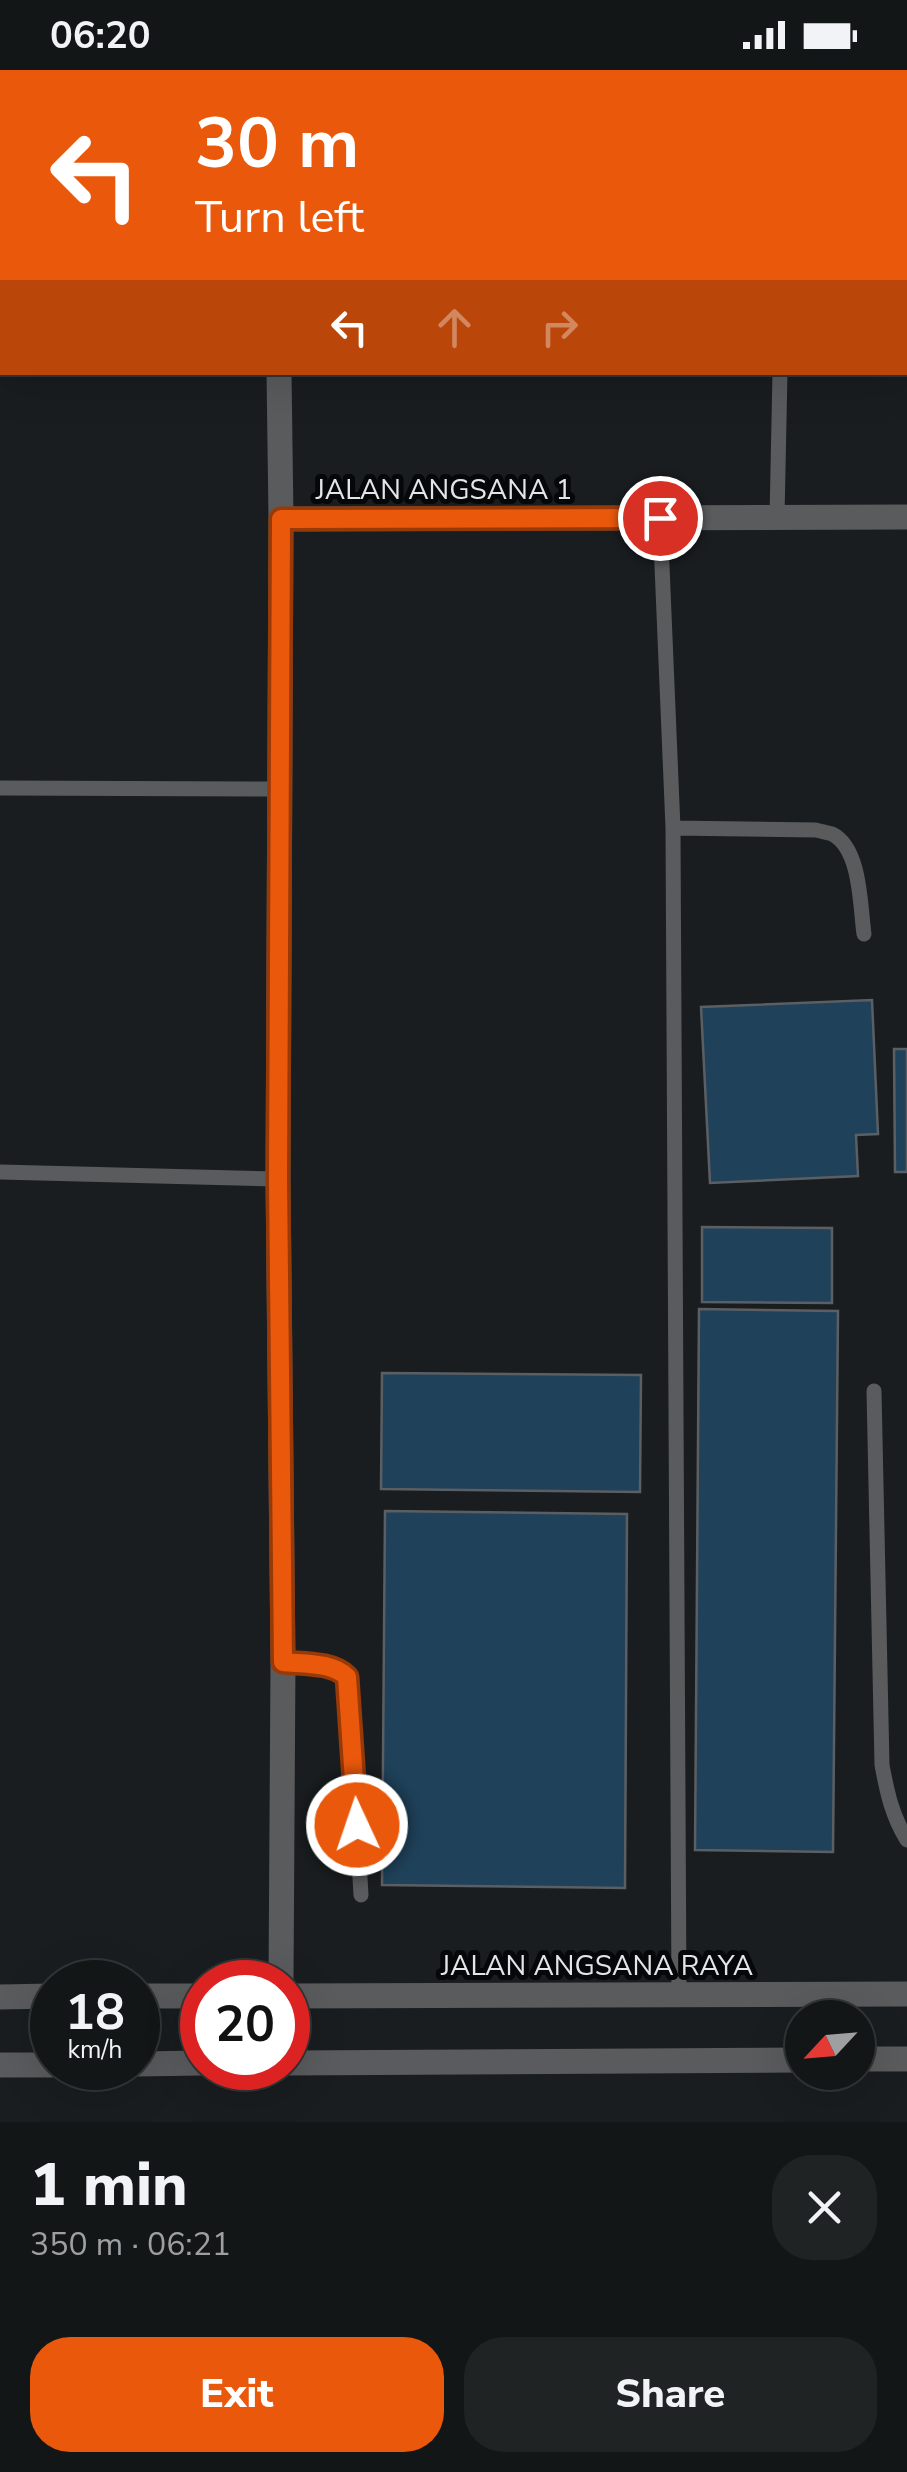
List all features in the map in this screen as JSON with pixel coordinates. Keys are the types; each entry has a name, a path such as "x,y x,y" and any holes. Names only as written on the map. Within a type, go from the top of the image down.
{"street":[{"path":"279,375 281,1960"},
{"name":"JALAN ANGSANA 1","path":"281,519 907,517"},
{"name":"JALAN ANGSANA RAYA","path":"310,1996 907,1994"},
{"path":"0,1997 30,1996"},
{"path":"875,2060 907,2059"},
{"path":"310,2063 785,2060"},
{"path":"0,2065 30,2064"}],"lane":[{"path":"777,518 780,375"},
{"path":"660,518 672,828 680,1994"},
{"path":"0,788 279,789"},
{"path":"672,828 832,833 843,842 856,872 864,934"},
{"path":"0,1172 278,1179"},
{"path":"874,1391 882,1764 889,1804 907,1840"},
{"path":"283,1662 334,1668 347,1677 361,1895"}],"building":[{"path":"872,1000 878,1134 856,1135 858,1176 710,1183 701,1007"},
{"path":"894,1049 907,1049 907,1172 895,1172"},
{"path":"702,1227 832,1228 832,1303 702,1302"},
{"path":"699,1309 838,1311 833,1852 695,1850"},
{"path":"382,1373 641,1375 640,1492 381,1489"},
{"path":"385,1511 627,1514 625,1888 382,1885"}],"route":[{"path":"357,1825 347,1677 334,1668 283,1662 278,1179 281,519 660,518"}]}
